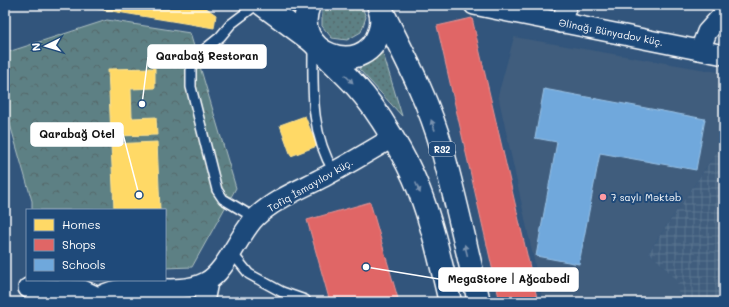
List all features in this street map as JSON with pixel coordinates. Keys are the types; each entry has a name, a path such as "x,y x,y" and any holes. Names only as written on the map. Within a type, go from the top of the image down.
{"main road":[{"path":"263,5 333,57 346,58 358,55 369,49 377,38 381,26 381,13 378,5"},
{"path":"309,5 306,21 308,32 317,46 357,87 392,138 419,189 434,234 450,302"},
{"name":"R32","path":"378,5 411,69 442,148 479,302"}],"street":[{"name":"Əlinağı Bünyadov küç.","path":"474,5 724,55"},
{"path":"561,23 567,5"},
{"path":"700,50 708,32 724,13"},
{"name":"Tofiq İsmayılov küç.","path":"208,282 232,253 255,218 275,203 334,172 392,138"},
{"path":"28,288 83,290 95,299 106,292 120,289 193,287 208,282 204,302"}],"lane":[{"path":"255,218 223,199 217,190 191,87 191,70 194,58 256,5"},
{"path":"317,46 312,108 323,155 334,172"},
{"path":"232,253 249,274 282,292 305,300 306,302"}],"shaded area":[{"name":"7 saylı Məktəb","path":"514,37 724,73 724,141 649,252 678,280 679,302 543,302 498,95"},
{"path":"724,141 724,302 679,302 677,280 649,252"}],"green space":[{"path":"326,5 361,5 366,17 361,32 347,40 332,38 322,26 322,10"},
{"path":"107,20 190,33 236,188 192,267 166,268 166,209 32,209 32,201 5,107 5,53"},
{"path":"383,53 402,116 359,69"}],"building: Homes":[{"path":"75,5 202,5 216,15 214,28"},
{"path":"155,68 155,88 131,89 132,118 156,117 157,135 111,136 108,69"},
{"path":"305,116 317,146 291,156 280,125"},
{"path":"157,142 160,209 114,209 111,144"}],"building: Shops":[{"path":"472,18 538,302 500,302 437,26"},
{"path":"370,202 399,302 330,302 307,220"}],"building: Schools":[{"path":"544,89 705,119 696,170 600,153 579,264 536,256 557,142 535,138"}],"place":[{"name":"Qarabağ Restoran","path":"142,104"},
{"name":"Qarabağ Otel","path":"139,195"},
{"name":"7 saylı Məktəb","path":"603,197"},
{"name":"MegaStore | Ağcabədi","path":"366,267"}]}
